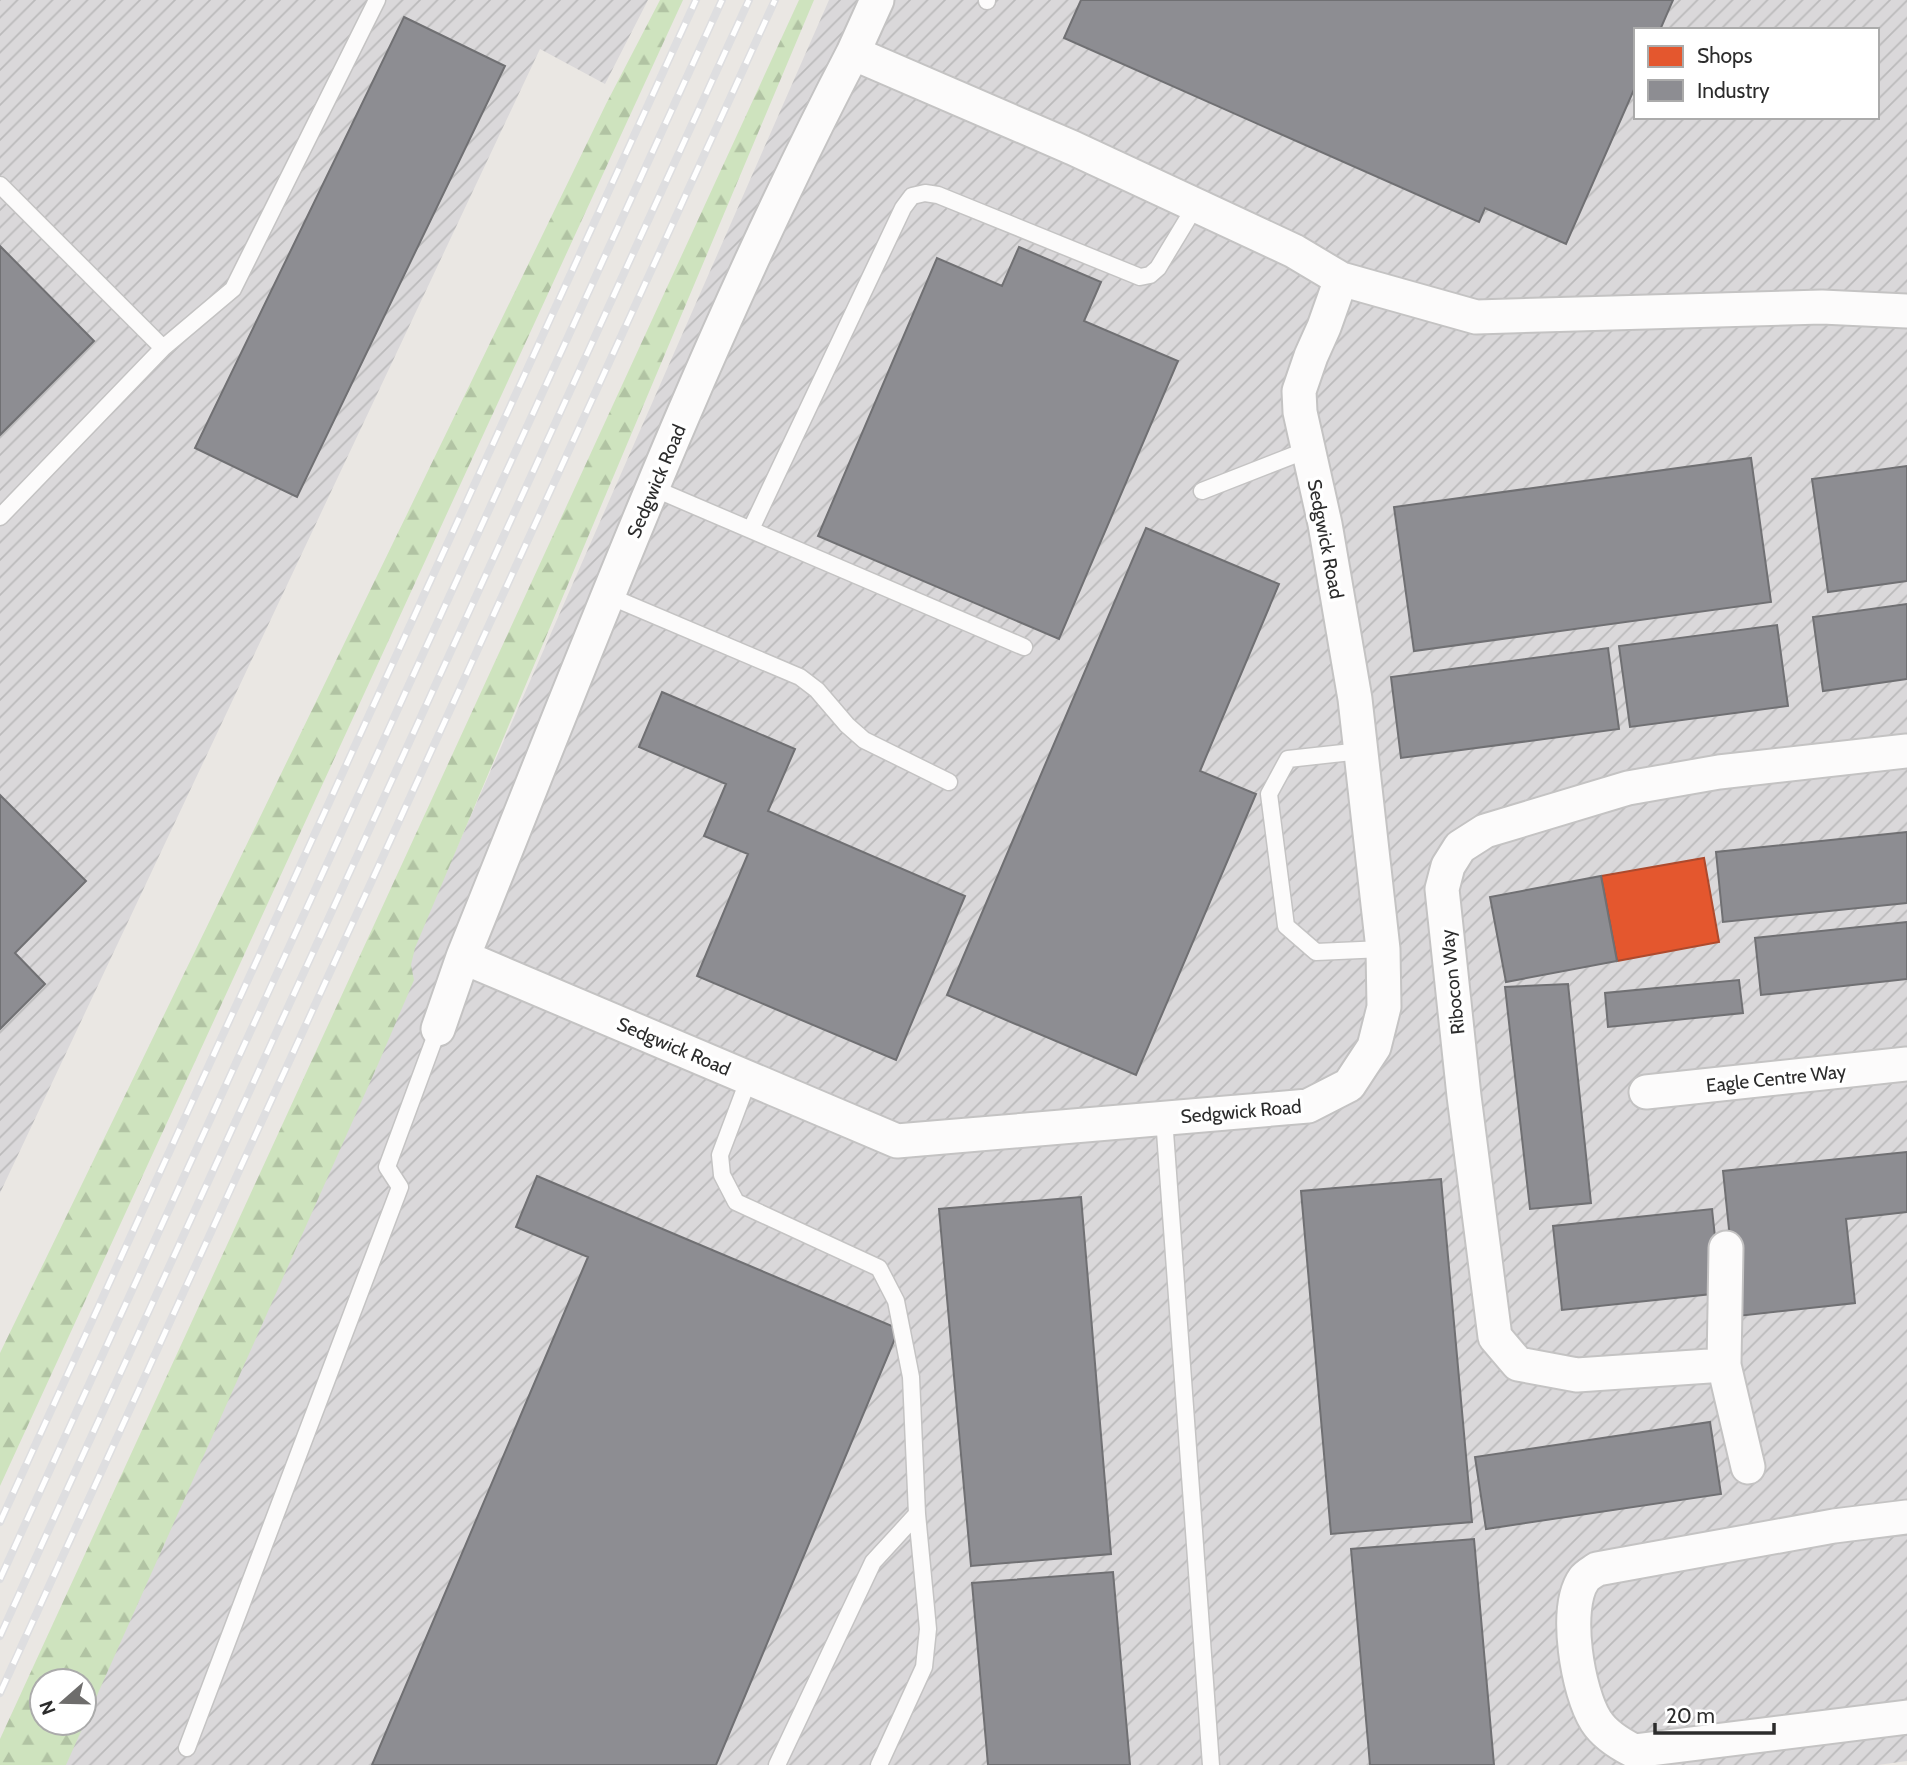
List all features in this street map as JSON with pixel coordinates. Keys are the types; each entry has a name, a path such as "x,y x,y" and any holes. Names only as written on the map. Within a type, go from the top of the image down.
{"street":[{"name":"Sedgwick Road","path":"438,1029 463,957 736,291 877,0"},
{"path":"853,53 1073,148 1294,251 1341,279 1476,317 1822,307 1907,311"},
{"name":"Sedgwick Road","path":"463,957 897,1141 1308,1106 1349,1085 1374,1048 1384,1007 1383,949 1355,699 1325,524 1300,412 1299,391 1341,279"},
{"name":"Ribocon Way","path":"1724,1365 1577,1375 1518,1364 1495,1337 1464,1096 1442,889 1448,866 1460,847 1485,831 1628,788 1719,772 1907,751"},
{"name":"Eagle Centre Way","path":"1646,1092 1907,1064"},
{"path":"1726,1248 1724,1365 1748,1467"},
{"path":"1907,1517 1834,1526 1597,1569 1584,1579 1575,1601 1574,1633 1583,1688 1596,1722 1619,1743 1634,1751 1907,1717"}],"lane":[{"path":"0,517 163,348 233,289 377,0"},
{"path":"0,185 163,348"},
{"path":"751,529 903,208 912,196 925,193 937,195 1140,277 1150,275 1158,268 1196,205"},
{"path":"1202,491 1307,450"},
{"path":"653,488 1024,647"},
{"path":"609,596 800,677 817,690 847,725 864,740 948,782"},
{"path":"1361,751 1288,759 1269,794 1286,926 1316,951 1383,949"},
{"path":"187,1748 400,1187 387,1167 438,1029"},
{"path":"749,1078 720,1155 722,1175 736,1202 879,1268 896,1301 911,1377 917,1514 928,1629 924,1667 879,1765"},
{"path":"1164,1118 1211,1765"},
{"path":"777,1765 873,1562 917,1514"}],"shaded area":[{"path":"0,0 648,0 605,84 540,49 0,1193"},
{"path":"829,0 1907,0 1907,1761 1878,1765 54,1765 74,1737 98,1737 97,1667"}],"green space":[{"path":"660,0 683,0 0,1486 0,1353 606,104"},
{"path":"799,0 814,0 415,948 411,965 414,980 98,1693 98,1667 33,1667"},
{"path":"28,1678 28,1737 78,1737 66,1765 0,1765 0,1739"}],"building: Shops":[{"path":"1704,858 1719,942 1617,961 1601,876"}],"building: Industry":[{"path":"1081,0 1673,0 1661,28 1634,28 1634,90 1566,244 1485,208 1479,222 1064,38"},
{"path":"404,17 505,66 297,497 195,448"},
{"path":"0,246 94,341 0,435"},
{"path":"1019,247 1101,282 1084,321 1178,361 1059,639 818,536 937,258 1002,286"},
{"path":"1751,458 1771,602 1414,651 1394,507"},
{"path":"1907,466 1907,581 1828,592 1812,479"},
{"path":"1146,528 1279,584 1200,771 1256,794 1136,1075 947,995"},
{"path":"1907,604 1907,679 1823,691 1813,617"},
{"path":"1777,625 1788,706 1630,727 1619,646"},
{"path":"1608,648 1619,729 1401,758 1391,677"},
{"path":"662,692 795,749 768,811 965,896 896,1060 697,976 748,854 704,836 726,784 639,747"},
{"path":"0,795 86,881 15,953 45,984 0,1029"},
{"path":"1907,832 1907,903 1723,922 1716,852"},
{"path":"1601,876 1617,961 1506,982 1490,897"},
{"path":"1907,922 1907,979 1761,995 1755,938"},
{"path":"1739,980 1743,1013 1608,1027 1605,993"},
{"path":"1568,984 1591,1203 1530,1209 1505,987"},
{"path":"1907,1152 1907,1212 1846,1219 1855,1303 1738,1316 1723,1171"},
{"path":"537,1176 899,1329 716,1765 372,1765 588,1257 516,1227"},
{"path":"1441,1179 1472,1522 1331,1534 1301,1191"},
{"path":"1081,1197 1111,1554 971,1566 939,1209"},
{"path":"1712,1209 1721,1293 1562,1310 1553,1226"},
{"path":"1710,1422 1721,1494 1486,1529 1475,1457"},
{"path":"1474,1539 1494,1765 1370,1765 1351,1549"},
{"path":"1113,1572 1130,1765 988,1765 972,1583"}],"railway":[{"path":"0,1522 696,0"},
{"path":"0,1579 722,0"},
{"path":"0,1636 749,0"},
{"path":"0,1693 775,0"}]}
